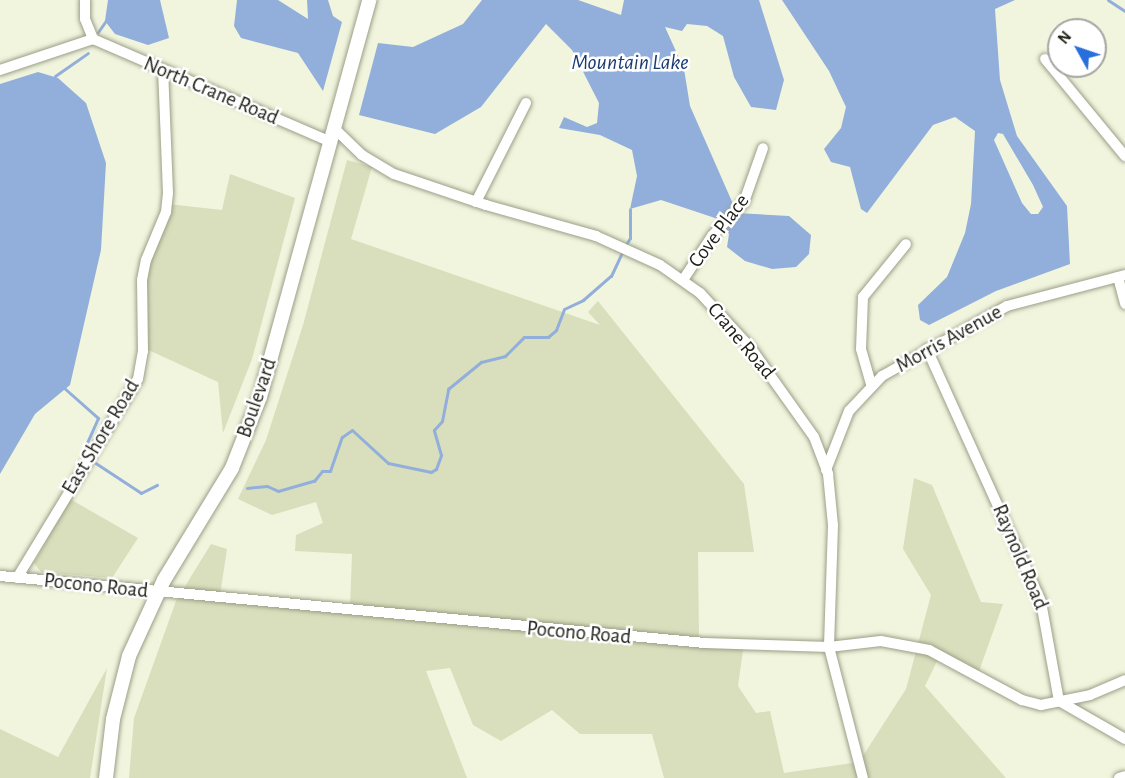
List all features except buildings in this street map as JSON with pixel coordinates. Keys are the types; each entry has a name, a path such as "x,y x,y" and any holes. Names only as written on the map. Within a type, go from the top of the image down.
{"main road":[{"name":"Boulevard","path":"106,778 122,682 158,593 228,475 260,397 369,0"}],"street":[{"path":"0,70 93,39 85,19 85,0"},
{"name":"North Crane Road","path":"93,39 331,142"},
{"path":"1045,59 1125,156"},
{"name":"East Shore Road","path":"17,578 138,379 143,351 142,280 146,260 166,212 168,193 163,71"},
{"path":"477,202 526,103"},
{"name":"Crane Road","path":"334,128 362,155 394,174 477,202 555,222 623,246 683,280 750,347 814,437 826,470 833,525 829,647 862,778"},
{"name":"Cove Place","path":"683,280 715,232 738,211 752,185 763,147"},
{"path":"871,384 861,349 863,297 906,244"},
{"path":"1122,276 1125,304"},
{"name":"Morris Avenue","path":"826,470 849,411 871,384 927,348 1007,306 1122,276"},
{"name":"Raynold Road","path":"927,348 1041,602 1060,702"},
{"name":"Pocono Road","path":"0,576 607,636 829,647 881,640 916,645 1022,700 1041,705 1090,695 1125,680"},
{"path":"1060,702 1125,739"},
{"path":"1119,778 1125,776"}],"green space":[{"path":"347,160 372,167 351,239 600,325 588,312 598,301 744,484 754,552 698,552 699,639 744,643 738,686 756,713 770,711 784,773 859,762 906,689 931,595 903,549 914,478 932,485 981,602 1003,604 978,674 941,653 925,686 1006,778 664,778 652,734 580,734 552,710 501,741 473,725 450,668 426,671 467,778 129,778 134,718 176,601 211,544 227,549 220,595 350,608 352,554 295,551 296,535 323,523 316,502 272,515 238,499 266,440 303,325"},
{"path":"230,174 295,198 252,359 223,433 218,382 142,347 145,270 168,204 222,210"},
{"path":"70,499 138,538 112,578 41,572 34,563"},
{"path":"107,668 90,778 0,778 0,729 58,757"}],"water":[{"path":"108,0 160,0 169,38 148,45 115,34 105,21"},
{"path":"237,0 278,0 308,19 307,0 328,0 333,16 342,22 323,91 298,53 241,38 234,26"},
{"name":"Mountain Lake","path":"482,0 578,0 621,15 624,0 759,0 784,80 776,110 751,107 734,77 723,36 707,26 687,24 682,31 665,27 684,69 690,106 737,213 789,216 811,235 809,254 796,267 772,269 745,261 727,247 729,234 721,220 661,200 630,209 637,176 632,150 600,135 559,128 564,117 587,127 597,123 599,103 572,50 546,24 481,107 435,134 359,115 378,43 413,47 463,24"},
{"path":"782,0 1015,0 995,9 1000,80 1017,136 1067,206 1070,264 996,291 929,325 920,320 918,305 947,277 965,233 971,204 975,131 955,117 933,125 867,213 861,209 850,167 831,162 824,149 841,128 846,107 829,71","holes":["998,133 1003,134 1033,185 1043,207 1038,214 1031,214 1022,203 994,140"]},
{"path":"38,72 58,78 86,103 106,163 101,250 70,385 35,414 0,474 0,84"}],"waterway":[{"path":"1108,0 1125,11"},
{"path":"98,32 107,19"},
{"path":"55,76 88,53"},
{"path":"625,246 630,238 630,209"},
{"path":"247,488 267,486 278,491 314,481 322,471 330,471 342,437 352,430 388,463 431,472 436,469 441,455 434,430 442,421 448,389 481,362 505,356 524,337 548,337 556,330 564,309 583,300 611,276 622,252"},
{"path":"63,387 98,418 87,443 89,448"},
{"path":"94,462 141,493 157,485"}]}
